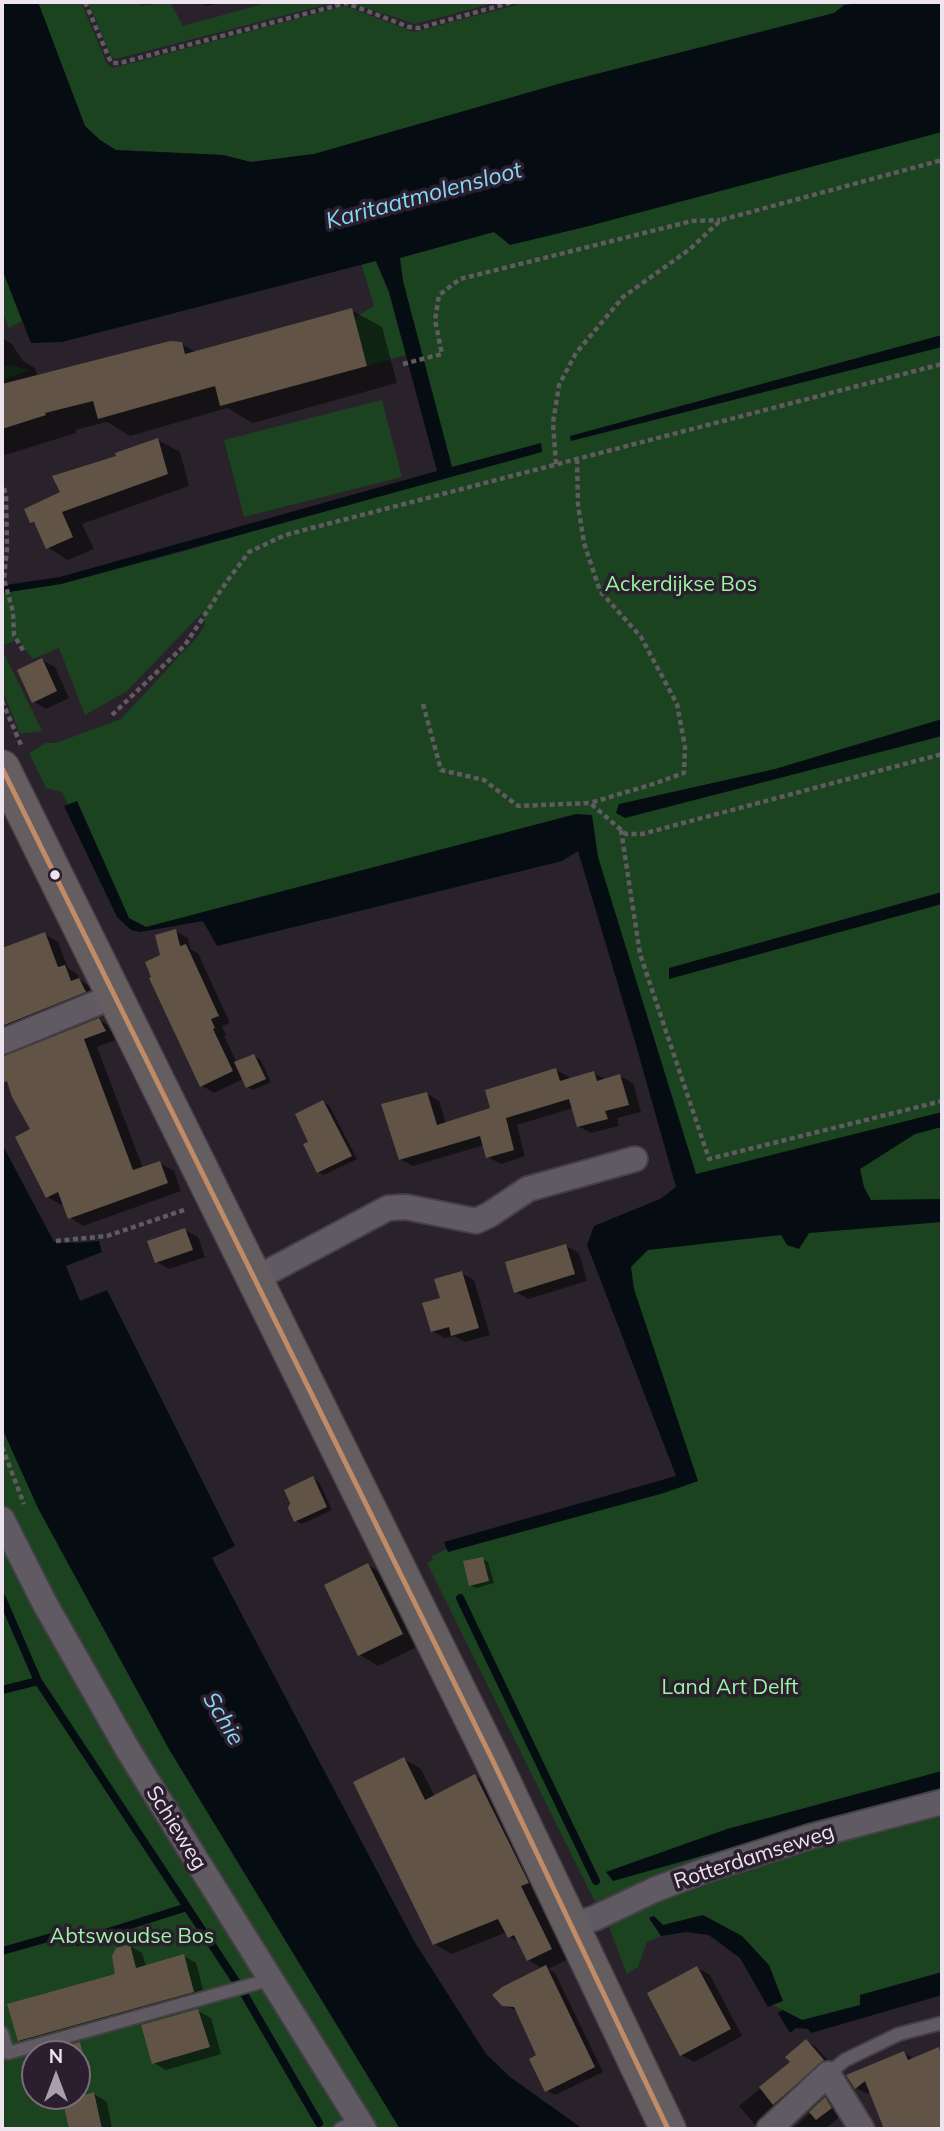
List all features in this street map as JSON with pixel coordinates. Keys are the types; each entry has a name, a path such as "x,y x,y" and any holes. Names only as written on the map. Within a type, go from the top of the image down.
{"street":[{"path":"13,759 114,996 485,1744 668,2129"},
{"path":"2,1042 114,996"},
{"path":"255,1279 388,1208 406,1207 476,1221 489,1216 528,1189 635,1159"},
{"name":"Schieweg","path":"2,1519 45,1604 128,1751 355,2126"},
{"name":"Rotterdamseweg","path":"571,1926 706,1870 810,1837 942,1802"},
{"path":"769,2129 828,2074 862,2129"}],"lane":[{"path":"2,2033 8,2053 265,1981"},
{"path":"828,2074 845,2060 899,2035 942,2023"}],"path":[{"path":"85,2 109,58 112,63 120,64 346,3 409,27 419,28 513,2"},
{"path":"403,364 442,354 435,320 439,295 460,279 692,221 721,220 942,160"},
{"path":"556,464 553,423 559,384 576,353 623,297 690,249 721,220"},
{"path":"112,715 185,645 249,552 285,535 942,364"},
{"path":"423,704 441,770 484,780 518,806 590,803 684,773 685,747 677,704 641,637 600,590 584,543 578,505 577,459"},
{"path":"4,488 7,512 4,583 13,612 14,635 24,652"},
{"path":"2,701 13,759"},
{"path":"590,803 626,834 642,834 942,754"},
{"path":"621,829 640,954 709,1159 942,1101"},
{"path":"57,1241 107,1236 215,1200"}],"green space":[{"path":"38,2 81,2 107,64 113,68 345,6 414,32 528,2 870,2 844,5 834,13 602,73 314,154 251,162 223,155 116,150 100,140 85,126"},
{"path":"88,2 139,2 141,6 170,2 183,26 270,2 336,2 116,59 111,56"},
{"path":"348,2 498,2 415,24"},
{"name":"Ackerdijkse Bos","path":"942,103 942,1987 791,2025 783,2010 772,2005 778,2002 751,1960 708,1927 662,1930 649,1918 661,1936 647,1942 638,1967 627,1974 609,1927 632,1910 596,1902 593,1898 427,1563 433,1560 431,1556 458,1544 685,1479 614,1251 687,1210 582,826 143,930 124,919 62,792 46,788 29,753 46,743 56,743 121,719 198,636 205,625 202,613 127,691 85,715 59,648 33,659 17,640 2,646 2,593 61,584 185,551 445,473 390,254"},
{"path":"376,261 389,292 406,355 367,366 354,318 374,306 361,263"},
{"path":"2,269 22,321 9,328 2,310"},
{"path":"9,365 29,370 2,380 2,367"},
{"path":"382,400 402,477 244,517 224,440"},
{"path":"2,649 42,731 20,734 2,689"},
{"name":"Abtswoudse Bos","path":"2,1428 38,1508 169,1749 400,2129 2,2129"}],"water":[{"name":"Karitaatmolensloot","path":"2,2 38,2 85,126 116,150 223,155 251,162 314,154 565,82 834,13 844,5 870,2 942,2 942,132 510,245 494,232 400,258 403,281 452,467 541,443 542,452 61,584 2,593 2,586 5,585 60,577 437,471 389,292 376,261 62,342 31,343 2,269"},
{"path":"942,335 942,347 571,441 570,436"},
{"path":"942,719 942,736 625,818 616,813 619,804 775,769"},
{"path":"77,801 129,918 146,927 576,814 592,815 598,857 696,1174 942,1112 942,1127 915,1134 860,1169 864,1187 871,1200 942,1199 942,1222 809,1233 799,1249 787,1245 781,1235 648,1250 631,1267 634,1289 698,1481 664,1493 448,1552 444,1542 676,1476 587,1245 594,1226 660,1199 676,1187 578,851 562,861 217,946 203,921 140,932 131,930 117,917 64,806"},
{"path":"942,892 942,904 669,979 669,968"},
{"name":"Schie","path":"2,1144 54,1242 99,1241 102,1252 66,1266 80,1301 107,1290 235,1546 212,1558 414,1941 486,2054 510,2077 583,2129 400,2129 169,1749 38,1508 2,1428"},
{"path":"942,1771 942,1788 613,1881 606,1872 727,1829"},
{"path":"703,1915 742,1936 769,1965 783,2001 768,2007 740,1958 709,1935 686,1932 661,1936 649,1918 654,1916 663,1925"},
{"path":"942,1972 942,1995 811,2033 808,2029 796,2028 790,2033 778,2013 783,2010 802,2020 860,2005 860,1995"}],"building":[{"path":"352,308 367,366 220,406 215,386 98,419 93,401 45,413 46,415 2,429 2,384 170,341 182,342 185,354"},
{"path":"158,438 168,474 62,512 73,537 46,549 34,522 30,523 24,509 60,492 52,476 116,456 115,453"},
{"path":"42,658 57,691 32,703 17,670"},
{"path":"176,929 180,946 186,944 219,1016 211,1019 215,1028 213,1029 233,1071 200,1087 149,978 151,977 145,962 160,955 155,935"},
{"path":"45,932 58,967 65,965 71,981 79,978 86,992 2,1026 2,948"},
{"path":"99,1018 106,1031 84,1039 133,1170 160,1161 168,1183 68,1219 58,1192 46,1198 15,1137 30,1129 12,1097 7,1081 2,1083 2,1057"},
{"path":"254,1054 266,1079 246,1088 234,1062"},
{"path":"556,1068 560,1081 594,1071 597,1081 620,1074 629,1105 605,1111 608,1119 577,1127 569,1099 506,1118 514,1150 486,1158 480,1136 399,1160 381,1104 427,1092 437,1125 490,1108 485,1090"},
{"path":"323,1100 352,1156 317,1173 303,1144 308,1142 295,1114"},
{"path":"185,1228 193,1250 155,1263 147,1241"},
{"path":"566,1244 575,1274 514,1293 505,1262"},
{"path":"462,1271 479,1328 451,1336 449,1327 431,1332 422,1303 440,1298 434,1279"},
{"path":"313,1476 327,1507 294,1522 284,1490"},
{"path":"483,1557 489,1581 469,1586 463,1561"},
{"path":"368,1563 403,1634 358,1656 324,1585"},
{"path":"404,1757 425,1800 475,1774 529,1883 521,1886 552,1949 527,1961 514,1935 508,1938 498,1919 433,1945 353,1782"},
{"path":"130,1944 136,1968 184,1954 194,1992 18,2041 7,2004 115,1974 112,1956 116,1948"},
{"path":"546,1965 595,2067 545,2092 529,2059 536,2055 514,2007 502,2006 492,1995 502,1987"},
{"path":"697,1966 731,2029 680,2056 647,1993"},
{"path":"198,2009 210,2047 152,2064 141,2025"},
{"path":"806,2039 824,2060 773,2105 759,2087 790,2062 785,2057"},
{"path":"939,2047 942,2061 942,2129 884,2129 865,2081 855,2089 846,2075 904,2051 908,2060"},
{"path":"94,2092 102,2129 69,2129 65,2110 91,2110 91,2093"},
{"path":"825,2097 832,2108 816,2120 809,2112"}],"waterway":[{"path":"2,1598 38,1681 243,1992 319,2123"},
{"path":"460,1598 596,1881"},
{"path":"2,1690 38,1681"},
{"path":"2,1951 59,1935 77,1942 187,1907"}],"transit line":[{"path":"2,768 491,1757 668,2129"}],"park label":[{"name":"Land Art Delft","path":"730,1688"}]}
